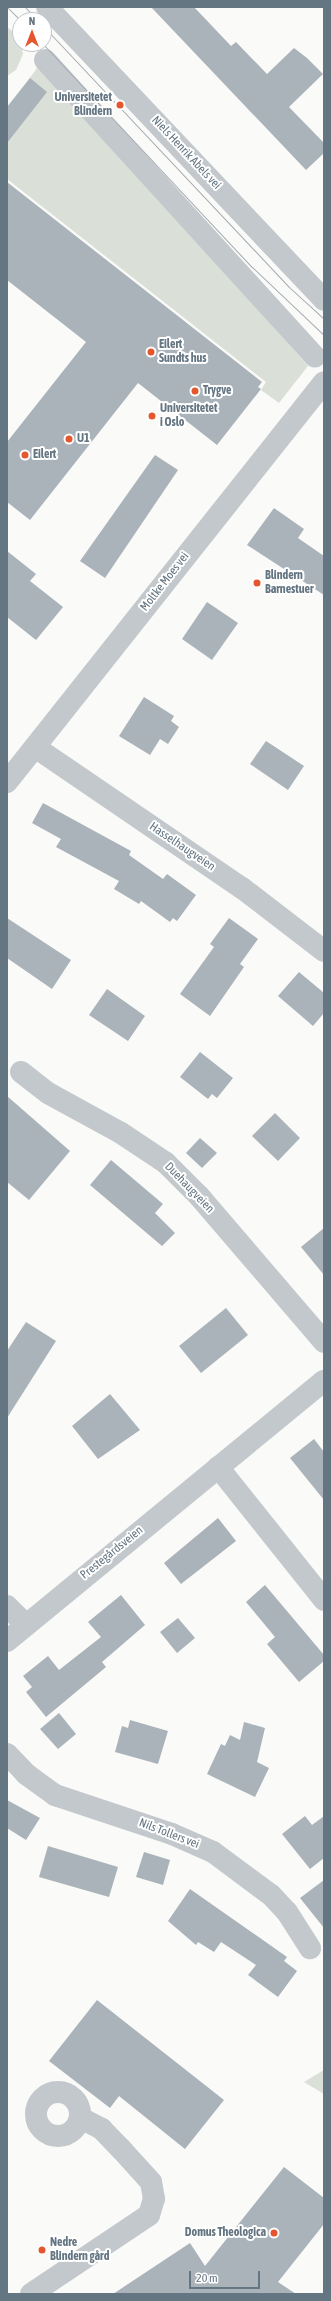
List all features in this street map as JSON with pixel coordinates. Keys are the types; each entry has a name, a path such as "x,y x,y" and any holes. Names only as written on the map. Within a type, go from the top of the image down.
{"street":[{"name":"Niels Henrik Abels vei","path":"47,7 324,300"},
{"path":"45,60 315,357"},
{"name":"Moltke Moes vei","path":"7,782 324,382"},
{"name":"Hasselhaugveien","path":"35,747 242,888 324,951"},
{"name":"Duehaugveien","path":"21,1072 48,1093 121,1133 166,1163 204,1201 324,1342"},
{"name":"Prestegårdsveien","path":"7,1641 324,1380"},
{"path":"218,1467 324,1600"},
{"path":"7,1606 26,1625"},
{"name":"Nils Tollers vei","path":"7,1754 36,1783 55,1794 172,1834 213,1852 271,1895 287,1912 310,1948"},
{"path":"31,2294 149,2215 154,2199 151,2182 121,2148 102,2129 80,2118"}],"shaded area":[{"path":"7,27 12,31 12,52 23,52 23,54 16,70 7,76"},
{"path":"40,64 308,366 279,403 261,390 266,382 7,179 7,109"},
{"path":"324,2070 324,2094 304,2082"}],"building":[{"path":"151,7 194,7 231,46 236,42 267,74 294,48 307,58 323,74 289,107 324,143 324,153 306,170"},
{"path":"30,78 47,92 7,143 7,107"},
{"name":"Eilert Sundts hus","path":"7,182 262,382 258,387 261,389 217,445 138,383 30,520 7,502 7,442 86,342 7,280"},
{"path":"155,455 178,470 105,578 80,561"},
{"path":"274,508 304,529 298,538 324,556 324,595 247,545"},
{"path":"7,551 36,574 30,581 63,607 36,640 7,617"},
{"path":"207,602 238,623 212,660 182,639"},
{"path":"144,697 174,716 171,721 179,727 168,744 160,739 150,755 119,736"},
{"path":"266,741 304,766 288,790 250,764"},
{"path":"43,803 131,851 129,855 163,879 167,874 196,895 177,921 173,918 170,922 141,901 139,904 114,889 119,881 56,847 61,839 32,823"},
{"path":"7,918 71,960 52,989 7,958"},
{"path":"229,918 258,939 240,964 244,967 210,1016 180,994 214,947 210,944"},
{"path":"299,972 324,993 324,1013 313,1026 278,996"},
{"path":"107,989 145,1016 128,1041 89,1015"},
{"path":"200,1052 233,1078 217,1098 212,1094 208,1099 180,1077"},
{"path":"7,1096 70,1151 29,1200 7,1182"},
{"path":"275,1113 300,1138 278,1161 252,1136"},
{"path":"200,1138 217,1153 202,1168 186,1153"},
{"path":"111,1160 163,1204 155,1213 175,1233 162,1246 90,1185"},
{"path":"324,1228 324,1275 301,1247"},
{"path":"226,1308 248,1335 201,1373 179,1346"},
{"path":"26,1322 56,1341 7,1418 7,1351"},
{"path":"110,1394 140,1430 98,1459 72,1426"},
{"path":"314,1439 324,1452 324,1500 290,1458"},
{"path":"218,1518 236,1541 181,1584 164,1563"},
{"path":"265,1585 324,1655 324,1661 299,1682 267,1644 275,1637 246,1602"},
{"path":"121,1595 145,1625 102,1662 106,1667 46,1717 26,1692 32,1687 23,1676 48,1656 59,1670 101,1637 88,1622"},
{"path":"178,1618 195,1638 177,1653 160,1632"},
{"path":"59,1713 76,1734 58,1749 40,1729"},
{"path":"130,1720 168,1731 158,1764 115,1752 122,1726 128,1728"},
{"path":"244,1722 265,1728 257,1762 269,1768 255,1797 207,1774 221,1744 225,1746 230,1735 240,1740"},
{"path":"7,1800 40,1818 26,1840 7,1828"},
{"path":"305,1816 312,1825 324,1816 324,1858 310,1869 282,1834"},
{"path":"48,1846 118,1867 109,1897 39,1877"},
{"path":"144,1852 170,1860 163,1885 136,1877"},
{"path":"324,1880 324,1928 300,1898"},
{"path":"190,1889 287,1957 284,1961 297,1971 278,1997 248,1975 256,1965 221,1942 214,1952 198,1942 196,1945 168,1921"},
{"path":"97,2000 224,2100 185,2149 119,2096 110,2108 49,2061"},
{"name":"Domus Theologica","path":"284,2167 324,2198 324,2224 278,2282 296,2294 113,2294 190,2243 205,2266"}],"tram line":[{"path":"7,7 12,12"},
{"path":"25,7 30,12"},
{"path":"52,35 289,287 324,319"},
{"path":"50,52 252,267 324,335"}],"place":[{"name":"Universitetet Blindern","path":"120,105"},
{"name":"Eilert Sundts hus","path":"151,352"},
{"name":"Trygve","path":"195,391"},
{"name":"Universitetet i Oslo","path":"152,416"},
{"name":"U1","path":"69,439"},
{"name":"Eilert","path":"25,455"},
{"name":"Blindern Barnestuer","path":"257,583"},
{"name":"Domus Theologica","path":"274,2233"},
{"name":"Nedre Blindern gård","path":"42,2250"}]}
